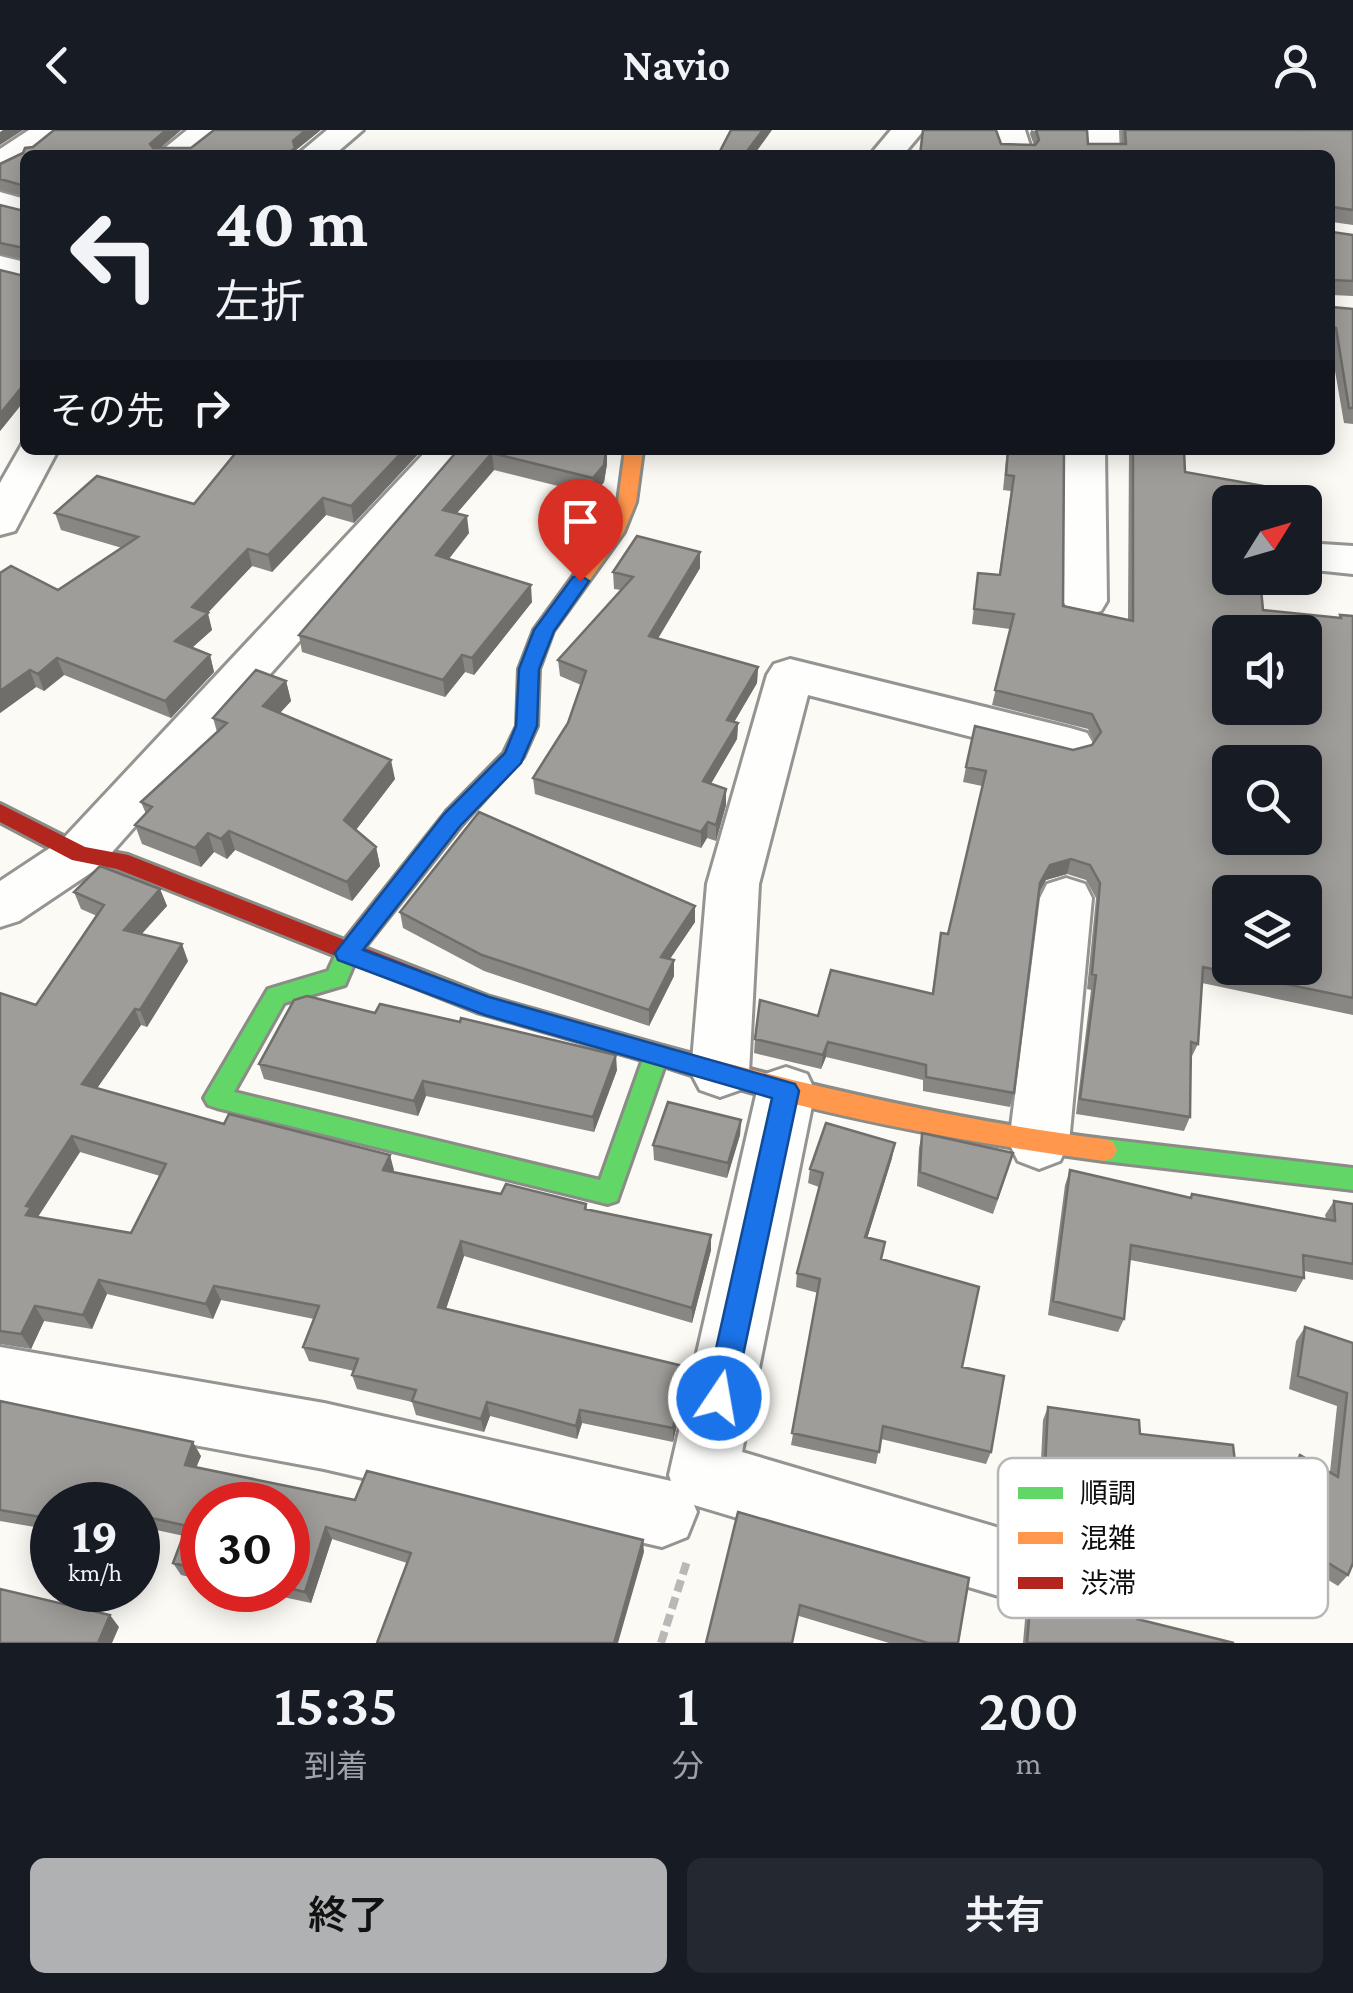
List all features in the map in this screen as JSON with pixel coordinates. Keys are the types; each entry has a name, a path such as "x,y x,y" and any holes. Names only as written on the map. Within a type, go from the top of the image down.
{"street":[{"path":"0,163 50,130"},
{"path":"179,150 208,130"},
{"path":"320,150 347,130"},
{"path":"890,150 908,130"},
{"path":"0,522 11,508 36,455"},
{"path":"0,907 80,854 444,455"},
{"path":"633,455 628,502 615,532 539,643 529,669 527,726 514,757 452,820 346,953 337,978 276,996 217,1098 608,1193 656,1056"},
{"path":"1084,455 1085,600"},
{"path":"1322,557 1353,560"},
{"path":"720,1073 733,884 790,675 1070,744"},
{"path":"0,812 80,854 120,861 485,1005 656,1056 786,1091 1039,1143 1353,1179"},
{"path":"1039,1143 1066,898"},
{"path":"786,1091 702,1475 998,1560"},
{"path":"0,1378 324,1436 662,1512"}],"building":[{"path":"54,130 166,130 150,144 153,148 191,148 214,130 306,130 293,141 295,148 24,150"},
{"path":"731,130 763,130 748,150 721,150"},
{"path":"923,130 996,130 1001,144 1035,145 1039,140 1036,130 1087,130 1088,144 1126,144 1125,130 1353,130 1353,210 1335,207 1335,150 921,150"},
{"path":"20,154 20,185 0,179 0,164"},
{"path":"0,205 20,210 20,247 0,243"},
{"path":"1335,232 1353,235 1353,281 1335,280"},
{"path":"0,270 20,275 20,389 0,414"},
{"path":"1335,307 1353,309 1353,408 1349,408"},
{"path":"234,455 399,455 351,506 323,498 268,555 248,549 192,607 208,613 175,641 210,655 165,701 57,658 38,674 30,670 0,691 0,573 11,566 58,590 138,537 55,513 97,476 194,504"},
{"path":"454,455 490,455 443,510 467,516 436,555 531,585 472,658 462,655 443,680 299,635"},
{"path":"500,455 605,455 604,465 593,478"},
{"path":"1008,455 1064,455 1063,606 1133,621 1133,455 1184,455 1185,472 1258,485 1212,485 1212,595 1262,595 1263,610 1312,615 1212,615 1212,725 1322,725 1322,616 1353,616 1353,998 1290,985 1322,985 1322,875 1212,875 1212,969 1203,967 1198,1044 1191,1042 1190,1117 1080,1099 1096,975 1092,974 1100,883 1090,865 1071,859 1050,865 1040,883 1014,1093 926,1077 926,1065 828,1042 823,1055 755,1039 760,1000 818,1016 831,970 933,994 941,933 948,934 986,771 966,767 975,726 1073,750 1092,745 1101,732 1092,714 995,690 1014,614 974,609 978,573 1000,575 1014,476 1006,475"},
{"path":"637,536 700,552 649,636 758,667 727,720 738,723 703,781 726,789 716,825 708,822 701,832 533,778 568,723 586,671 558,660 633,577 613,572"},
{"path":"256,670 286,681 263,706 391,760 344,820 376,847 347,882 229,831 221,839 208,833 195,848 135,825 152,807 141,802 227,723 213,718"},
{"path":"479,812 695,906 661,957 674,960 649,1010 482,955 400,912"},
{"path":"100,866 160,889 124,930 182,944 140,1010 135,1009 82,1084 224,1124 229,1114 390,1155 383,1170 501,1194 506,1184 586,1204 585,1209 711,1235 692,1308 461,1241 438,1307 687,1367 673,1428 580,1410 576,1426 487,1402 481,1419 412,1401 416,1390 352,1375 358,1359 303,1347 319,1306 214,1286 206,1304 99,1280 83,1315 35,1306 21,1334 0,1331 0,993 36,1005 104,905 74,892","holes":["72,1136 166,1164 131,1233 26,1215 31,1207 26,1206"]},
{"path":"307,996 375,1013 380,1004 460,1022 461,1018 616,1055 593,1117 423,1081 414,1101 259,1064 294,1000"},
{"path":"668,1102 741,1120 728,1163 653,1145"},
{"path":"826,1123 895,1143 865,1237 885,1242 881,1259 979,1287 962,1367 1004,1376 991,1452 883,1426 879,1452 792,1433 820,1279 797,1273 823,1173 810,1169"},
{"path":"922,1133 1013,1153 997,1199 920,1172"},
{"path":"1070,1170 1191,1198 1192,1194 1335,1221 1334,1201 1353,1204 1353,1264 1303,1255 1304,1278 1131,1245 1124,1319 1053,1301"},
{"path":"1305,1327 1353,1343 1353,1563 1348,1575 1328,1563 1328,1471 1338,1477 1347,1393 1298,1376"},
{"path":"0,1401 193,1442 185,1465 268,1482 180,1482 180,1524 160,1520 160,1482 30,1482 30,1515 0,1510"},
{"path":"1048,1407 1139,1420 1140,1434 1233,1445 1235,1458 1046,1458"},
{"path":"367,1471 643,1540 614,1643 377,1643 411,1553 326,1527 310,1577 310,1491 355,1500"},
{"path":"738,1512 969,1578 958,1643 928,1643 800,1605 792,1643 706,1643"},
{"path":"180,1544 180,1565 173,1563"},
{"path":"0,1589 30,1596 30,1612 110,1615 98,1643 0,1643"},
{"path":"1029,1618 1137,1618 1234,1643 1027,1643"}],"traffic: fast":[{"path":"455,817 347,953 337,978 276,996 217,1098 608,1193 656,1056"},
{"path":"1104,1150 1353,1179"}],"traffic: slow":[{"path":"455,817 513,757 527,726 529,669 544,630 615,532 627,502 633,455"},
{"path":"663,1056 882,1112 992,1134 1104,1150"}],"traffic: jam":[{"path":"0,812 80,854 120,861 485,1005 663,1056"}],"route":[{"path":"580,581 544,630 529,669 527,726 514,757 452,820 346,953 485,1005 786,1091 719,1398"}]}
